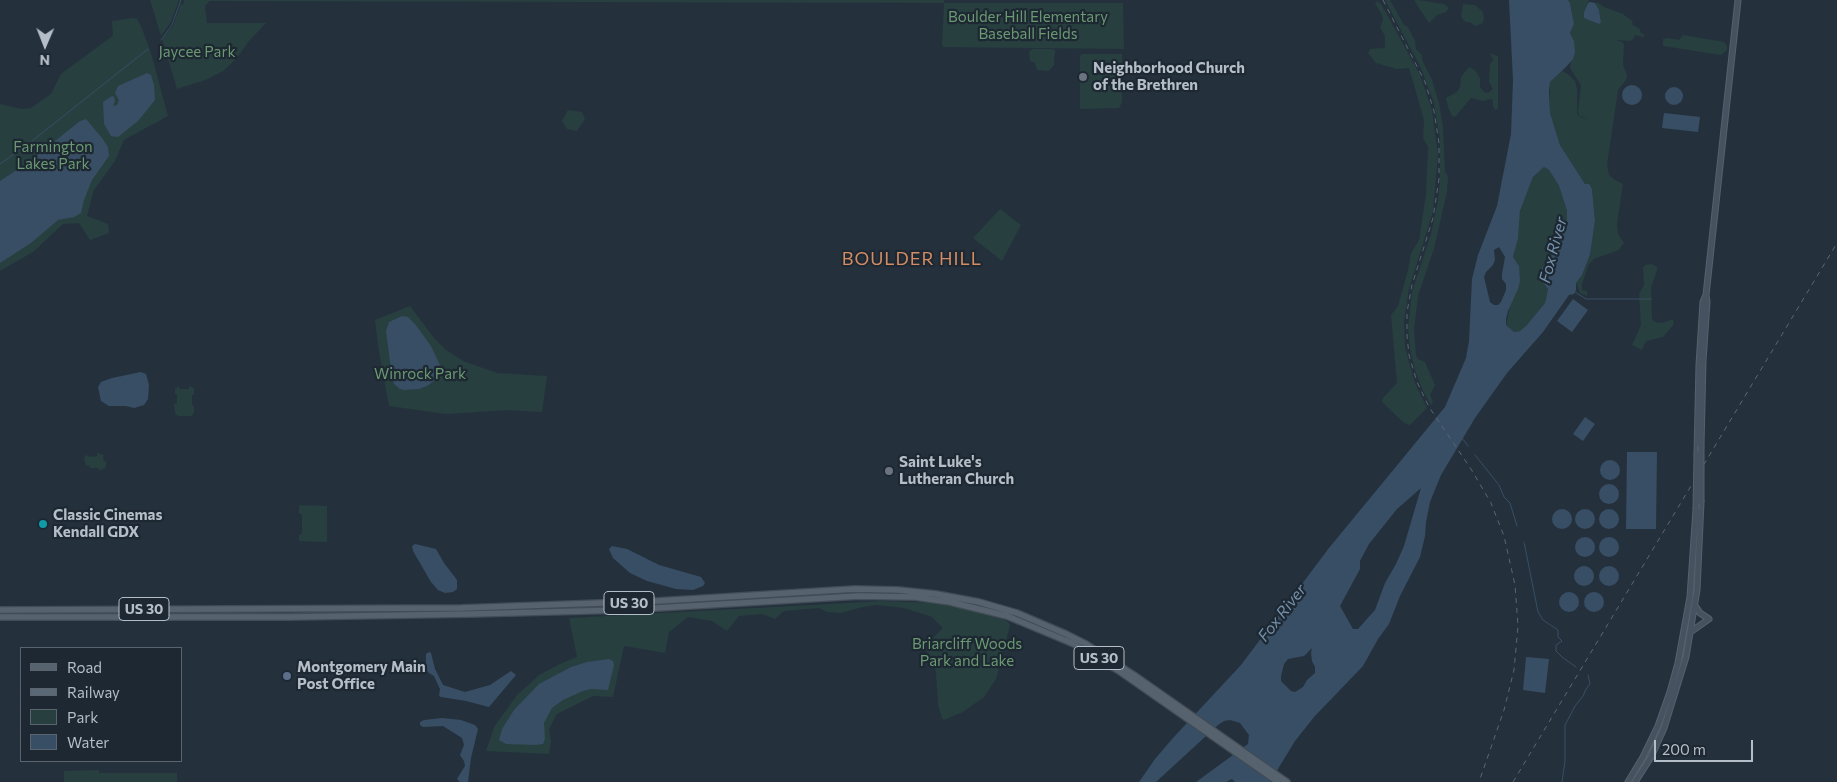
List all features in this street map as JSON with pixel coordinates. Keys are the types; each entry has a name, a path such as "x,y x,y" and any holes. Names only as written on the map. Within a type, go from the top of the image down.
{"main road":[{"path":"1635,782 1654,752 1680,682 1695,607 1699,566 1706,295 1738,0"},
{"path":"1628,782 1641,762 1658,726 1678,663 1690,597 1696,509 1699,352 1703,302 1706,295"},
{"name":"US 30","path":"0,610 461,608 657,602 855,589 898,590 936,594 979,602 1010,611 1045,624 1101,653 1278,782"},
{"name":"US 30","path":"0,617 290,617 478,614 642,609 859,596 915,598 950,602 1015,619 1051,634 1101,659 1287,782"},
{"path":"1691,631 1709,619 1695,607"}],"green space":[{"path":"150,0 179,0 171,22 161,36"},
{"name":"Jaycee Park","path":"184,0 944,0 944,3 210,1 205,6 207,23 266,23 249,41 236,59 223,71 208,79 177,89 162,39 173,26"},
{"path":"1385,0 1390,0 1404,25 1408,27 1415,41 1416,49 1422,55 1422,60 1432,80 1439,103 1443,127 1445,171 1448,177 1447,192 1434,249 1418,296 1414,331 1416,355 1418,359 1425,362 1435,385 1430,395 1433,402 1431,405 1415,370 1410,349 1408,327 1412,292 1431,234 1438,201 1440,140 1434,103 1421,68"},
{"path":"1415,0 1444,4 1449,8 1446,12 1437,15 1429,23 1415,2"},
{"path":"1568,0 1589,0 1584,12 1601,21 1599,10 1595,3 1623,14 1645,35 1643,37 1634,35 1634,38 1630,41 1616,40 1624,44 1623,65 1627,75 1626,80 1618,90 1607,165 1609,175 1623,184 1617,224 1618,234 1624,243 1619,250 1594,259 1589,264 1582,284 1582,290 1587,291 1587,296 1580,293 1576,283 1582,275 1590,256 1595,221 1592,189 1585,184 1560,145 1550,113 1550,82 1562,71 1575,81 1577,89 1577,114 1587,120 1579,115 1578,112 1581,85 1570,68 1574,41 1570,33 1573,26"},
{"path":"1377,1 1381,4 1420,75 1432,110 1438,155 1433,211 1409,289 1404,321 1405,346 1409,362 1415,383 1427,408 1408,425 1382,402 1383,398 1397,383 1391,315 1398,306 1411,253 1419,240 1426,194 1428,147 1423,138 1424,120 1409,68 1397,69 1376,63 1368,53 1370,49 1385,48 1385,36 1380,27 1383,20 1375,3"},
{"name":"Boulder Hill Elementary Baseball Fields","path":"944,3 1123,3 1124,49 944,47 942,45"},
{"path":"1463,4 1475,5 1483,12 1483,23 1475,26 1463,20 1461,16"},
{"name":"Farmington Lakes Park","path":"137,19 141,26 151,53 168,116 124,140 115,161 94,190 87,216 108,224 109,233 90,240 79,223 63,224 33,252 0,271 0,104 22,109 31,108 51,94 61,74 113,35 112,21"},
{"path":"1683,35 1724,42 1727,50 1721,55 1663,46 1663,39 1679,40"},
{"path":"1032,49 1055,50 1054,65 1049,71 1037,70 1035,63 1030,61 1029,52"},
{"path":"1490,53 1498,56 1498,108 1496,110 1493,107 1491,99 1483,101 1471,98 1455,117 1452,116 1446,98 1457,92 1460,87 1461,77 1469,67 1475,70 1480,78 1480,87 1484,92 1488,93 1493,89 1489,82 1490,64 1493,60"},
{"path":"1082,54 1122,54 1122,102 1119,108 1080,109 1080,56"},
{"path":"568,110 582,112 585,119 577,131 567,129 562,121"},
{"path":"1544,167 1549,170 1559,186 1567,211 1567,222 1561,231 1560,241 1542,268 1542,280 1548,289 1545,303 1526,326 1520,331 1514,332 1506,325 1519,266 1513,257 1518,239 1520,211 1533,177"},
{"path":"1000,209 1021,225 1002,261 973,238"},
{"path":"1652,264 1657,267 1657,270 1651,288 1652,319 1655,322 1662,323 1673,319 1674,324 1663,337 1646,341 1642,350 1632,345 1641,325 1639,294 1644,285 1643,268 1645,265"},
{"name":"Winrock Park","path":"410,306 434,338 445,349 463,361 497,373 547,376 542,412 508,410 445,414 389,406 375,320"},
{"path":"179,386 179,389 189,389 189,386 194,388 192,405 194,406 194,413 191,416 178,416 175,413 174,404 177,403 177,394 175,394 175,389"},
{"path":"97,453 104,455 104,461 107,462 105,468 99,471 99,468 86,466 84,459 88,455 89,457 97,456"},
{"path":"299,505 327,506 327,542 299,541 299,535 302,534 302,514 299,514"},
{"path":"871,591 916,593 964,601 905,594 867,593 560,610 269,615 305,611 446,611 596,606"},
{"name":"Briarcliff Woods Park and Lake","path":"883,601 932,603 968,609 1005,620 1010,624 996,679 984,697 963,712 944,720 942,718 938,705 936,672 933,661 924,647 943,628 932,617 904,608 876,605 840,613 827,612 819,608 784,611 775,619 762,614 739,616 727,631 712,621 688,617 669,632 665,653 624,646 613,697 593,696 557,714 549,729 551,741 549,754 486,751 494,727 517,695 539,675 577,657 569,618"},
{"path":"99,770 99,773 177,773 177,782 64,782 64,771"}],"water":[{"name":"Fox River","path":"1509,0 1568,0 1574,24 1570,33 1574,41 1575,52 1573,59 1550,82 1550,113 1560,145 1585,184 1589,184 1592,189 1595,221 1590,255 1582,275 1576,283 1574,294 1569,295 1543,332 1507,373 1475,418 1441,475 1430,502 1420,557 1400,596 1389,624 1363,666 1314,717 1295,741 1270,782 1235,782 1232,779 1226,782 1196,782 1248,744 1249,735 1240,723 1230,720 1218,725 1156,782 1139,782 1173,738 1241,665 1329,548 1445,407 1466,358 1469,341 1472,279 1478,255 1497,206 1511,134 1513,80","holes":["1544,167 1549,170 1559,186 1567,211 1567,221 1561,231 1560,241 1542,268 1541,280 1548,289 1545,303 1526,326 1520,331 1514,332 1506,325 1508,311 1520,281 1519,266 1513,257 1518,239 1520,211 1533,177","1499,247 1505,257 1502,279 1506,284 1506,290 1498,305 1490,302 1484,277 1495,260 1494,250","1421,488 1404,546 1385,583 1375,610 1358,629 1353,629 1340,606 1360,569 1360,561 1369,544 1397,509","1312,648 1311,653 1315,673 1307,680 1303,687 1295,692 1291,691 1281,681 1284,664 1288,659 1304,656"]},
{"path":"1590,2 1595,3 1599,10 1601,22 1599,24 1584,18 1584,12"},
{"path":"147,73 151,75 154,85 155,100 138,121 118,137 111,136 104,124 103,102 112,96 115,101 113,106 117,105 119,100 115,93 118,86"},
{"path":"1632,85 1639,88 1642,95 1639,102 1632,105 1625,102 1622,95 1625,88"},
{"path":"1674,87 1682,92 1683,96 1678,104 1674,105 1666,100 1665,96 1670,88"},
{"path":"1664,113 1700,117 1698,132 1662,128"},
{"path":"86,119 108,147 109,156 92,180 81,213 74,217 58,220 31,243 0,263 0,181 29,162 80,121"},
{"path":"1573,299 1588,310 1572,332 1557,321"},
{"path":"402,316 408,317 415,324 431,346 440,365 440,373 437,379 419,389 400,389 394,384 392,377 386,331 389,322"},
{"path":"141,372 146,374 149,385 148,399 144,405 134,408 109,406 101,401 98,387 101,382"},
{"path":"1585,417 1595,424 1583,441 1573,434"},
{"path":"1627,452 1657,452 1656,529 1626,529"},
{"path":"1610,460 1617,463 1620,470 1617,477 1610,480 1603,477 1600,470 1603,463"},
{"path":"1609,484 1616,487 1619,494 1616,501 1609,504 1602,501 1599,494 1602,487"},
{"path":"1562,509 1569,512 1572,519 1569,526 1562,529 1555,526 1552,519 1555,512"},
{"path":"1585,509 1592,512 1595,519 1592,526 1585,529 1578,526 1575,519 1578,512"},
{"path":"1609,509 1616,512 1619,519 1616,526 1609,529 1602,526 1599,519 1602,512"},
{"path":"1585,537 1592,540 1595,547 1592,554 1585,557 1578,554 1575,547 1578,540"},
{"path":"1609,537 1616,540 1619,547 1616,554 1609,557 1602,554 1599,547 1602,540"},
{"path":"415,544 436,549 457,580 457,589 453,592 445,593 438,590 431,582 413,551 412,546"},
{"path":"612,546 627,549 659,565 701,577 705,583 703,586 693,590 676,589 647,581 630,573 613,558 609,549"},
{"path":"1584,566 1591,569 1594,576 1591,583 1584,586 1577,583 1574,576 1577,569"},
{"path":"1609,566 1616,569 1619,576 1616,583 1609,586 1602,583 1599,576 1602,569"},
{"path":"1569,592 1576,595 1579,602 1576,609 1569,612 1562,609 1559,602 1562,595"},
{"path":"1594,592 1601,595 1604,602 1601,609 1594,612 1587,609 1584,602 1587,595"},
{"path":"429,652 443,685 465,692 490,685 511,671 516,675 489,707 441,697 439,696 440,689 434,676 426,670 426,654"},
{"path":"1526,657 1549,659 1545,693 1523,690"},
{"path":"609,659 613,661 614,665 608,690 591,689 583,691 563,700 552,708 544,723 545,739 543,744 506,744 499,740 502,729 514,710 539,684 571,667 587,662"},
{"path":"442,718 461,720 475,725 478,729 471,758 468,782 460,782 457,779 465,766 460,755 464,745 462,738 443,726 423,727 420,725 420,722 424,720"}],"waterway":[{"path":"161,40 172,25 181,0"},
{"path":"0,164 27,145 148,49"},
{"path":"1575,292 1586,299 1651,299"},
{"path":"1462,438 1468,446"},
{"path":"1475,455 1499,485 1504,497 1510,503 1517,526"},
{"path":"1524,542 1538,612 1543,620 1558,630 1558,637 1562,641 1556,645 1556,651 1576,667"},
{"path":"1562,782 1565,761 1565,725 1590,684 1588,675"}],"railway":[{"path":"1383,0 1425,82 1434,111 1439,143 1439,179 1433,218 1412,285 1407,312 1409,355 1417,382 1429,407 1471,469 1491,503 1504,536 1515,585 1518,626 1514,670 1504,710 1479,782"},
{"path":"1513,782 1837,243"}],"place":[{"name":"Neighborhood Church of the Brethren","path":"1083,77"},
{"name":"Saint Luke's Lutheran Church","path":"889,471"},
{"name":"Classic Cinemas Kendall GDX","path":"43,524"},
{"name":"Montgomery Main Post Office","path":"287,676"}],"district":[{"name":"BOULDER HILL","path":"912,259"}]}
